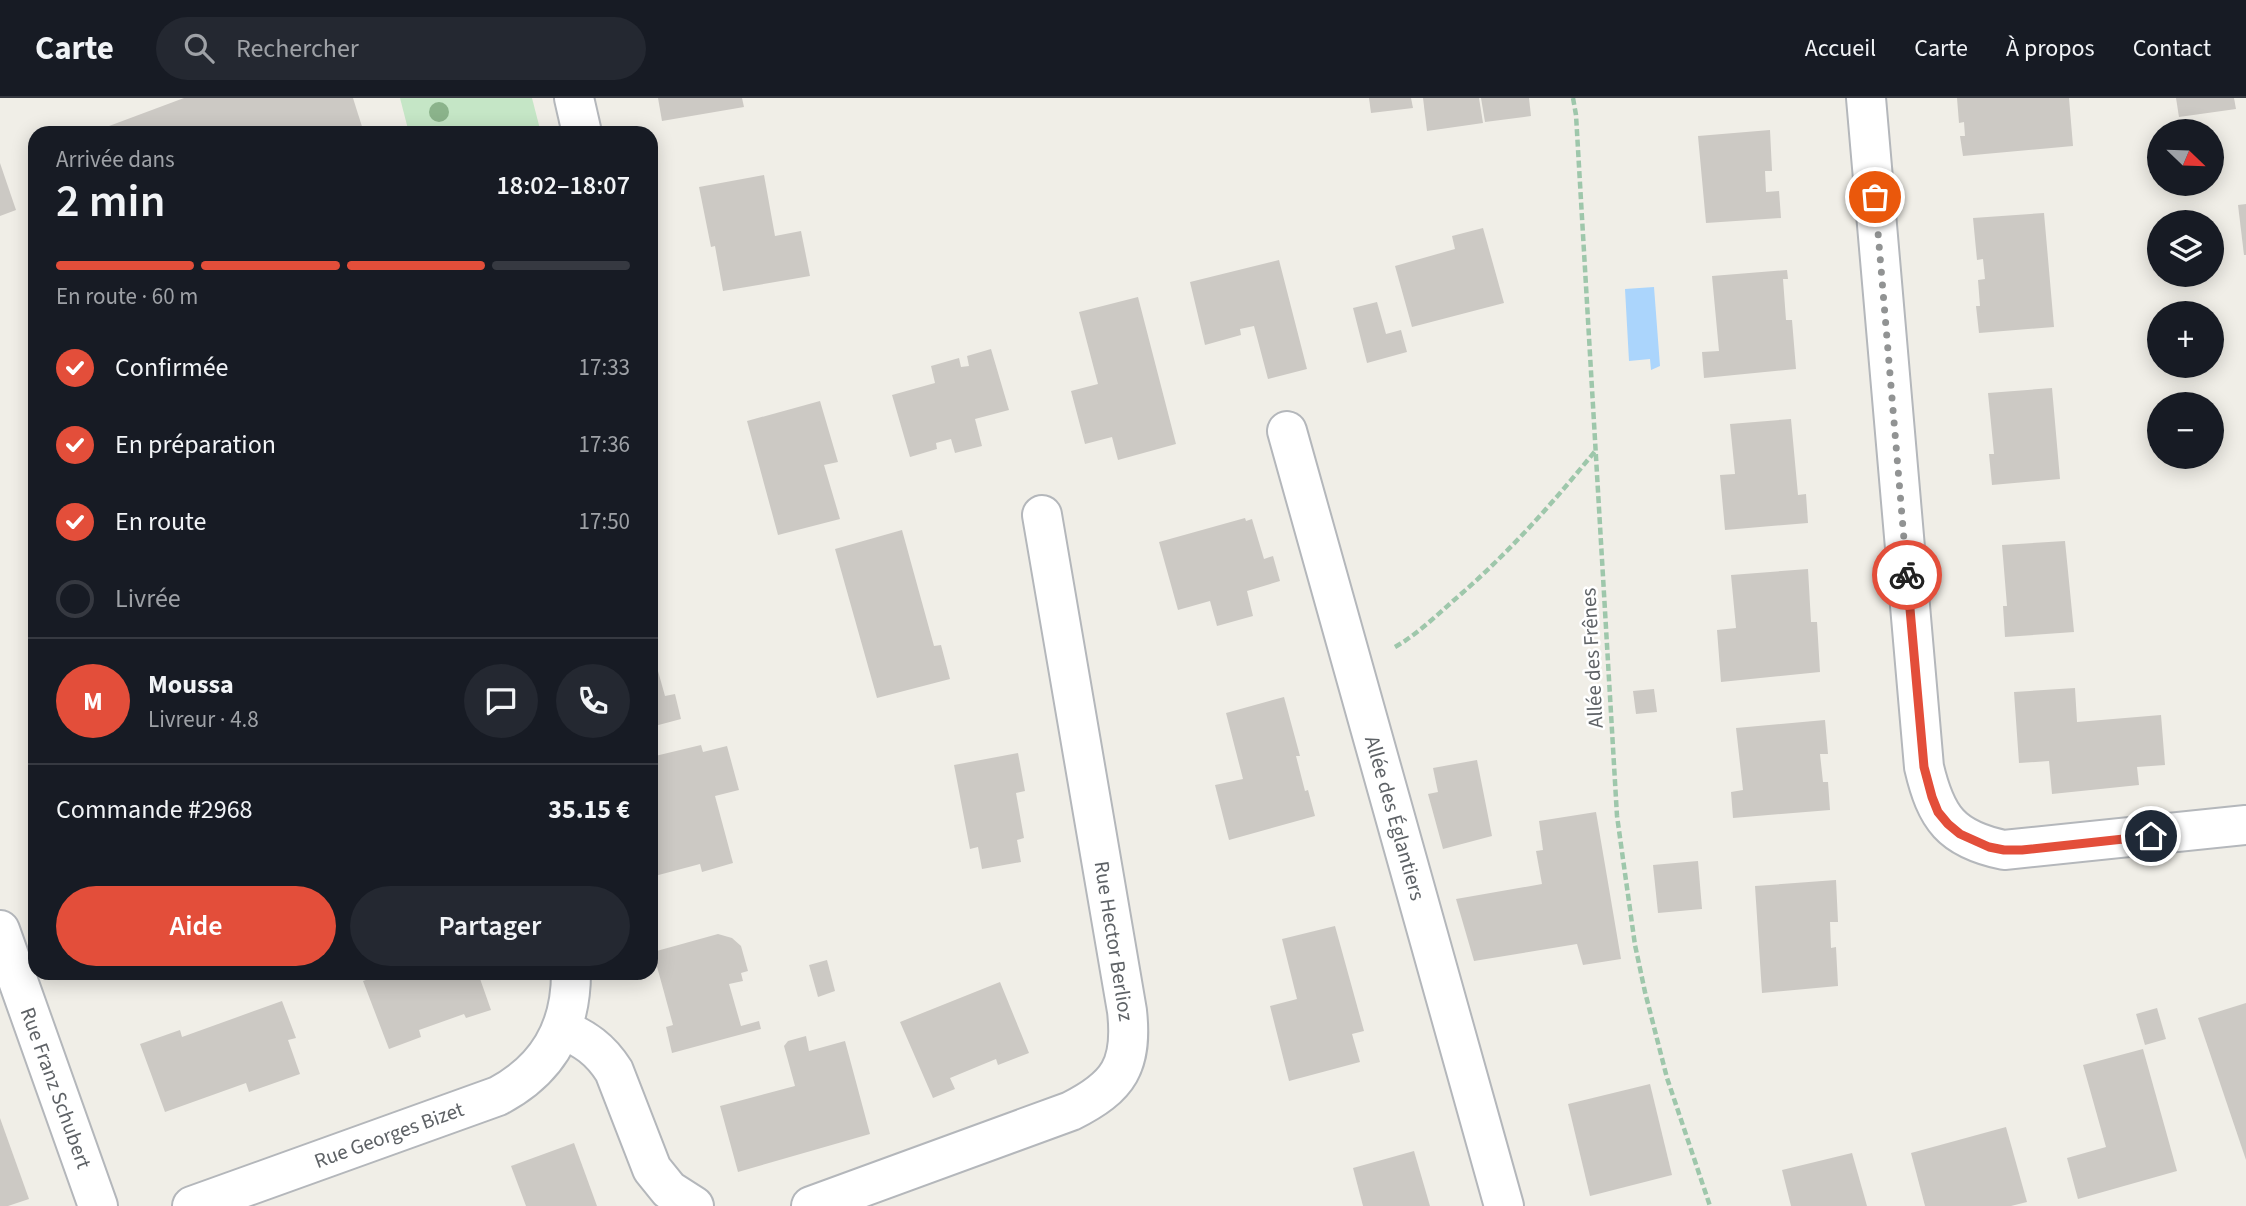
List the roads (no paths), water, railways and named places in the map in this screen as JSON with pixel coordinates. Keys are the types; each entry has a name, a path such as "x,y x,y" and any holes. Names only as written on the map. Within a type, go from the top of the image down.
{"street":[{"path":"574,98 580,126"},
{"path":"1867,98 1924,767 1938,812 1960,834 1989,847 2004,850 2246,825"},
{"name":"Allée des Églantiers","path":"1287,431 1504,1206"},
{"name":"Rue Hector Berlioz","path":"811,1206 1071,1111 1102,1094 1112,1083 1126,1057 1129,1044 1127,1011 1041,514"},
{"name":"Rue Franz Schubert","path":"0,930 98,1206"},
{"path":"572,980 562,1029 589,1042 606,1059 614,1071 652,1169 669,1190 694,1206"},
{"name":"Rue Georges Bizet","path":"192,1206 498,1096 537,1069 562,1029"}],"water":[{"path":"1654,287 1660,366 1651,370 1650,359 1629,361 1625,289"}]}
